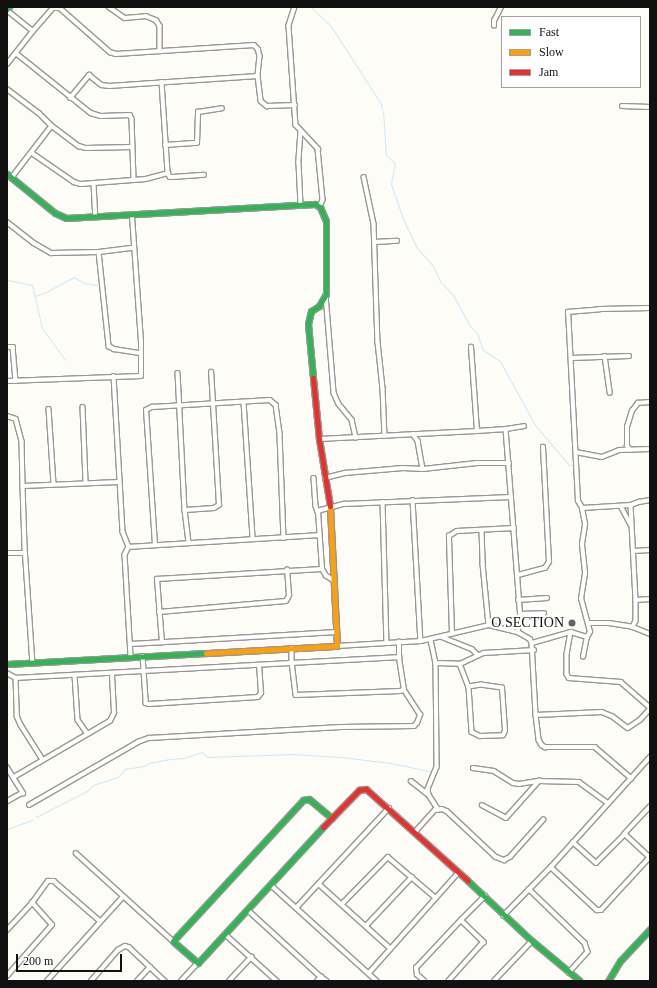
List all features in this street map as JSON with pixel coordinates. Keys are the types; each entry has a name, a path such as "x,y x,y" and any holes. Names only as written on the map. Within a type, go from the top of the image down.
{"street":[{"path":"109,7 125,18 146,16 156,20 160,26 160,50"},
{"path":"294,7 289,26 296,124 318,149 323,200 320,207"},
{"path":"494,26 494,21 501,7"},
{"path":"7,64 53,8 56,8 65,13 110,52 116,54 254,45 258,49 260,56 258,76 261,101 267,106 295,105"},
{"path":"8,9 33,31"},
{"path":"16,53 70,98 91,113 97,116 130,115 132,119 134,180"},
{"path":"70,98 89,75 106,86 258,76"},
{"path":"162,82 168,173 173,177 204,175"},
{"path":"7,89 39,113 52,126 80,146 86,148 132,147"},
{"path":"622,106 650,107"},
{"path":"165,145 197,143 198,112 222,108"},
{"path":"12,178 52,126"},
{"path":"301,131 299,162 301,206"},
{"path":"32,153 77,183 134,180 168,173"},
{"path":"7,174 55,213 66,218 301,206 315,204 320,207 326,221 326,294 334,393 339,404 352,420 356,438"},
{"path":"364,177 373,213 378,342 385,436"},
{"path":"94,183 96,217"},
{"path":"7,381 141,376 141,342 133,248 132,215"},
{"path":"7,222 34,243 51,253 100,252 133,248"},
{"path":"375,242 397,240"},
{"path":"100,252 109,346 114,349 140,353"},
{"path":"326,294 319,306 311,311 308,324 319,439 330,507 337,646"},
{"path":"583,657 587,636 590,632 581,599 585,573 582,544 585,524 582,508 578,501 568,312 600,309 650,308"},
{"path":"7,347 13,347 16,381"},
{"path":"471,348 476,431"},
{"path":"605,356 610,393"},
{"path":"571,358 629,356"},
{"path":"185,510 214,508 219,505 211,372"},
{"path":"178,373 185,510 189,543"},
{"path":"114,376 123,532 129,547"},
{"path":"155,545 145,412 152,407 270,400 276,405 280,435 284,538"},
{"path":"244,402 253,539"},
{"path":"630,450 627,446 627,427 632,411 638,403 650,402"},
{"path":"83,407 86,482"},
{"path":"49,409 54,484"},
{"path":"7,416 16,419 22,441 25,553 33,663"},
{"path":"319,439 476,431 524,426"},
{"path":"506,429 518,575 518,600 521,620 518,632"},
{"path":"413,434 418,441 423,469"},
{"path":"518,575 545,568 549,562 542,447"},
{"path":"576,452 602,457 619,450 650,449"},
{"path":"325,478 345,473 403,468 423,469 477,463 509,463"},
{"path":"314,478 322,569 326,576 334,581"},
{"path":"23,486 86,482 119,482"},
{"path":"318,512 330,507 344,504 511,497"},
{"path":"413,500 421,641"},
{"path":"582,508 631,505 650,500"},
{"path":"383,502 387,643"},
{"path":"631,505 636,600 636,621 634,627"},
{"path":"621,506 632,526"},
{"path":"452,634 449,536 457,531 476,529 482,531 514,528"},
{"path":"482,531 483,564 489,625"},
{"path":"129,547 319,535"},
{"path":"129,547 124,555 131,657"},
{"path":"633,551 650,550"},
{"path":"7,553 25,553"},
{"path":"162,642 157,579 322,569"},
{"path":"159,612 286,601 289,596 287,570"},
{"path":"518,600 547,598"},
{"path":"636,600 650,599"},
{"path":"520,614 544,613"},
{"path":"588,623 609,623 634,627 650,634"},
{"path":"7,664 421,641 431,640 489,625 518,632 530,639 532,642 534,650 536,715 539,740 543,746 595,746 631,778"},
{"path":"131,644 337,632"},
{"path":"532,642 571,632 587,636"},
{"path":"536,715 602,712 612,716 628,728 640,720 650,708 621,682 569,678 567,674 567,654 571,632"},
{"path":"442,637 472,649 478,655"},
{"path":"429,795 428,789 437,767 436,663 431,640"},
{"path":"29,805 138,742 149,738 326,728 414,726 420,715 404,690 399,657 399,642"},
{"path":"292,648 296,695 404,690"},
{"path":"436,663 460,664 478,655 491,652 534,650"},
{"path":"143,656 146,703 149,704 255,698 260,693 259,666"},
{"path":"7,673 16,678 259,666 292,662 399,657"},
{"path":"460,664 469,686 472,732 480,736 503,735 505,731 502,688 481,685 469,686"},
{"path":"14,777 87,733 110,721 113,717 112,674"},
{"path":"75,675 78,720 87,733"},
{"path":"16,678 17,716 43,760"},
{"path":"504,916 551,867 650,757"},
{"path":"646,762 650,766"},
{"path":"7,767 23,794 7,802"},
{"path":"473,768 494,771 513,783 519,784 539,781 579,782 608,804"},
{"path":"411,781 429,795 438,809 447,811 496,857 504,860 510,857 543,820"},
{"path":"482,805 506,818 539,781"},
{"path":"181,981 332,818 362,789 370,791 459,872 504,916 580,981"},
{"path":"173,942 303,800 309,799 332,818"},
{"path":"297,907 389,808"},
{"path":"416,832 438,809"},
{"path":"573,842 596,863 649,809"},
{"path":"551,867 597,910 601,910 650,857 625,834"},
{"path":"76,853 198,963"},
{"path":"342,903 388,857 436,898"},
{"path":"369,973 459,872"},
{"path":"366,926 412,877"},
{"path":"7,930 32,903 45,884 51,880 100,921"},
{"path":"271,884 377,981"},
{"path":"319,884 342,903 390,948"},
{"path":"529,889 585,943 588,952 569,973"},
{"path":"424,981 418,975 416,968 484,896"},
{"path":"47,981 100,921 124,897"},
{"path":"7,976 52,925 32,903"},
{"path":"248,910 327,981"},
{"path":"449,981 484,942 461,920"},
{"path":"608,981 620,961 650,929"},
{"path":"225,934 274,980"},
{"path":"494,981 532,941"},
{"path":"91,981 118,950 125,946 129,947 165,981"},
{"path":"229,981 251,957"},
{"path":"136,981 150,967"},
{"path":"317,981 321,977"}],"waterway":[{"path":"311,7 331,26 381,104 382,109"},
{"path":"383,111 386,155 395,163 391,184 404,221 417,248 433,266 440,281 453,295 470,326 477,333 483,350 500,361 535,425 569,465 572,465"},
{"path":"35,296 46,292 74,277 84,283 98,285"},
{"path":"7,280 32,285 42,328 65,360"},
{"path":"36,817 87,791 93,785 118,777 125,769 170,759 184,758 201,752 208,757 293,754 341,757 391,763 433,772"},
{"path":"7,829 32,820"}],"traffic: fast":[{"path":"7,174 55,213 66,218 315,204 320,207 326,221 326,294 319,306 311,311 308,324 313,378"},
{"path":"7,664 206,653"},
{"path":"323,827 198,963 173,941 303,800 309,799 332,818"},
{"path":"468,881 532,941 580,981"},
{"path":"608,981 620,961 650,929"}],"traffic: slow":[{"path":"206,653 337,646 330,506"}],"traffic: jam":[{"path":"313,378 319,439 330,506"},
{"path":"323,827 359,790 366,789 468,881"}],"place":[{"name":"O SECTION","path":"572,623"}]}
